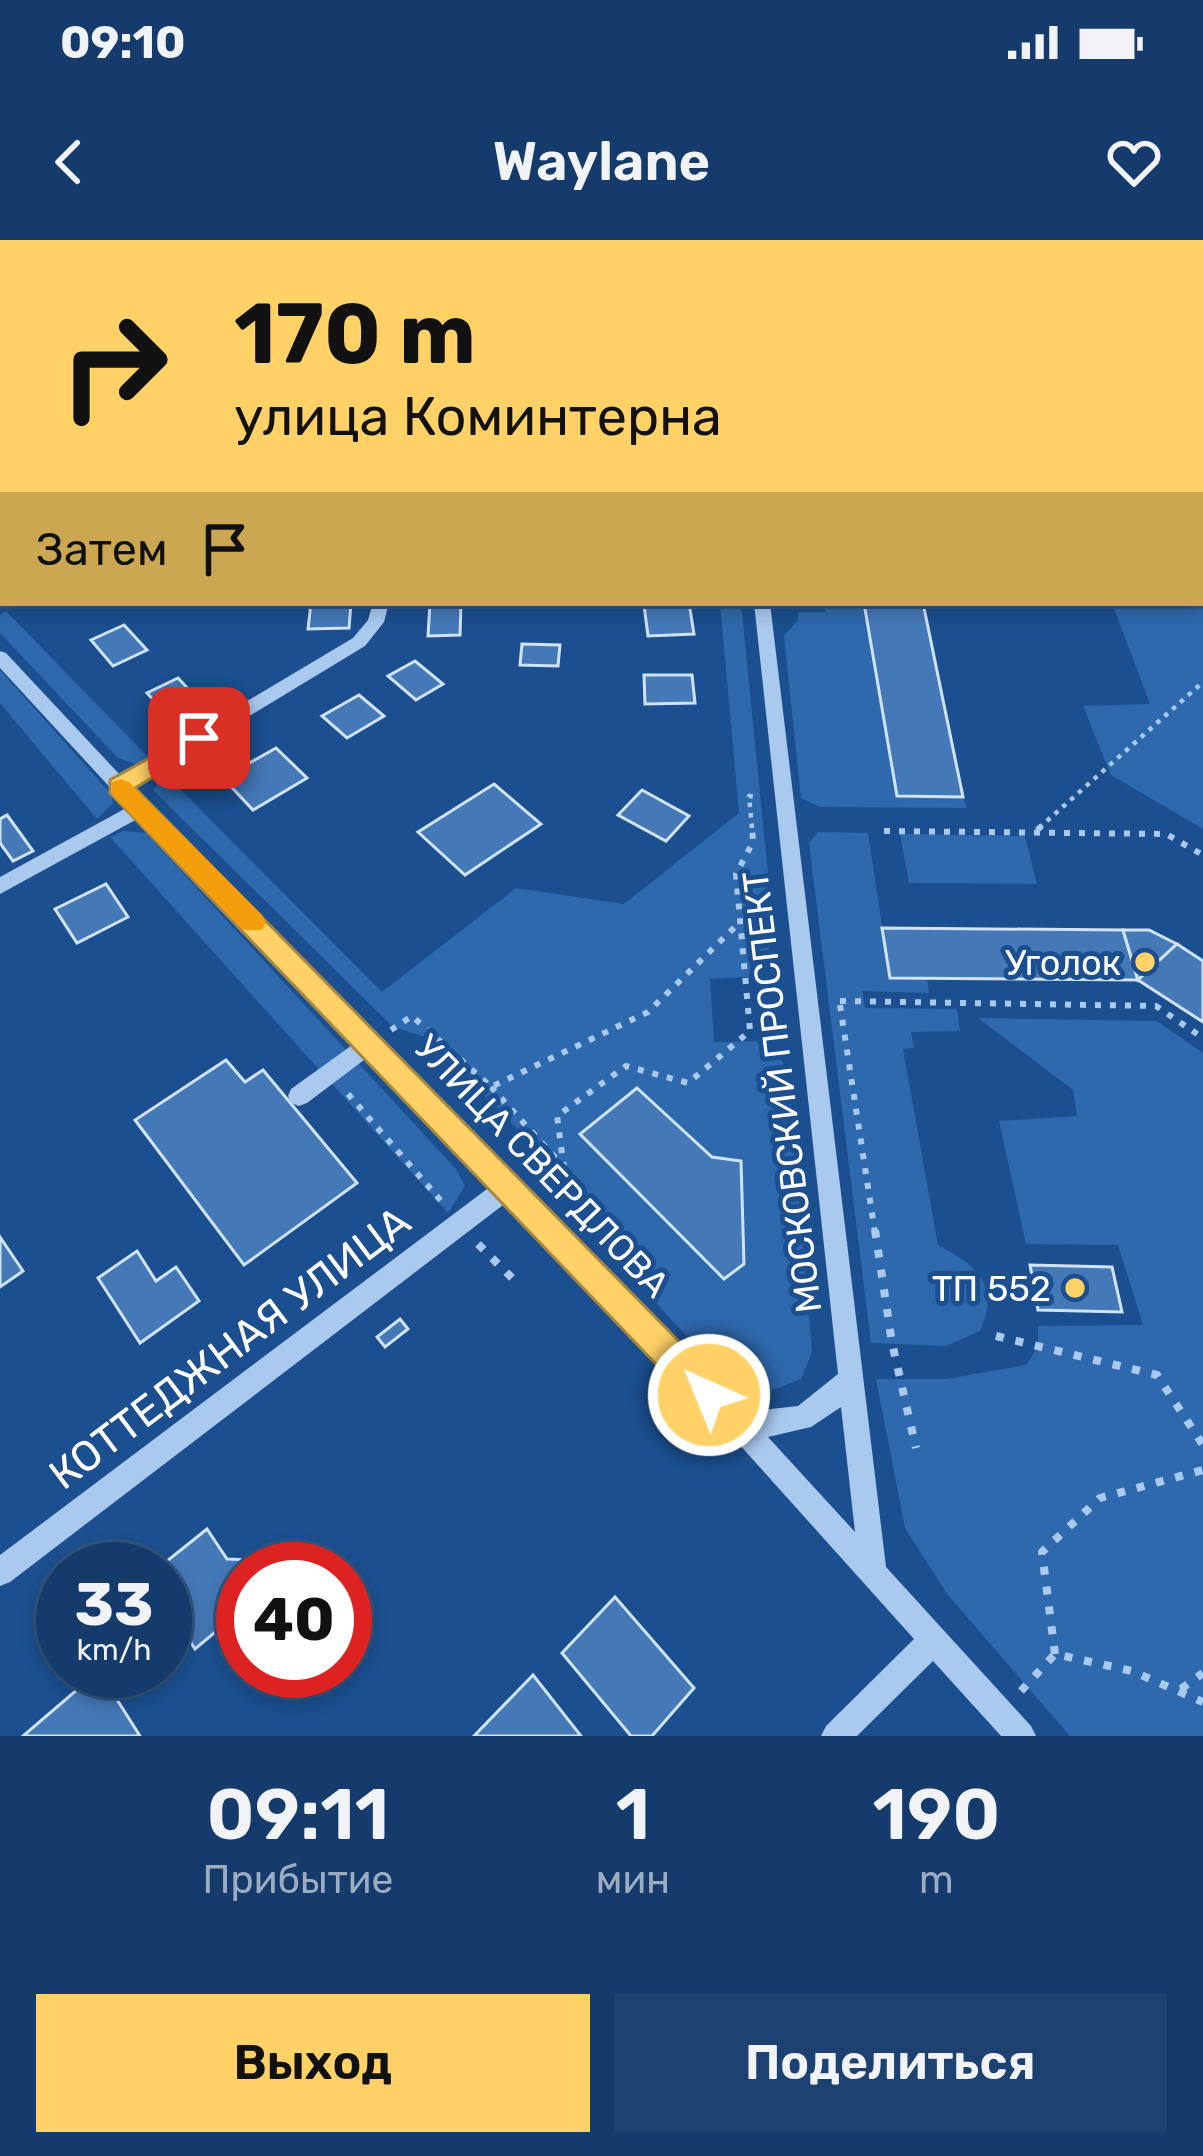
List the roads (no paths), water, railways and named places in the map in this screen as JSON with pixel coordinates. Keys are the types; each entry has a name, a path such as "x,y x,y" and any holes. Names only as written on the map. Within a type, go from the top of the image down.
{"street":[{"path":"118,786 359,642 376,622 380,606"},
{"name":"МОСКОВСКИЙ ПРОСПЕКТ","path":"762,606 873,1572"},
{"name":"УЛИЦА СВЕРДЛОВА","path":"0,657 118,786 739,1425 1021,1736"},
{"path":"0,886 142,808"},
{"path":"299,1096 370,1044"},
{"name":"КОТТЕДЖНАЯ УЛИЦА","path":"0,1572 508,1187"},
{"path":"739,1425 782,1425 808,1419 850,1378"},
{"path":"836,1736 934,1640"}],"place":[{"name":"Уголок","path":"1145,962"},
{"name":"ТП 552","path":"1075,1288"}]}
